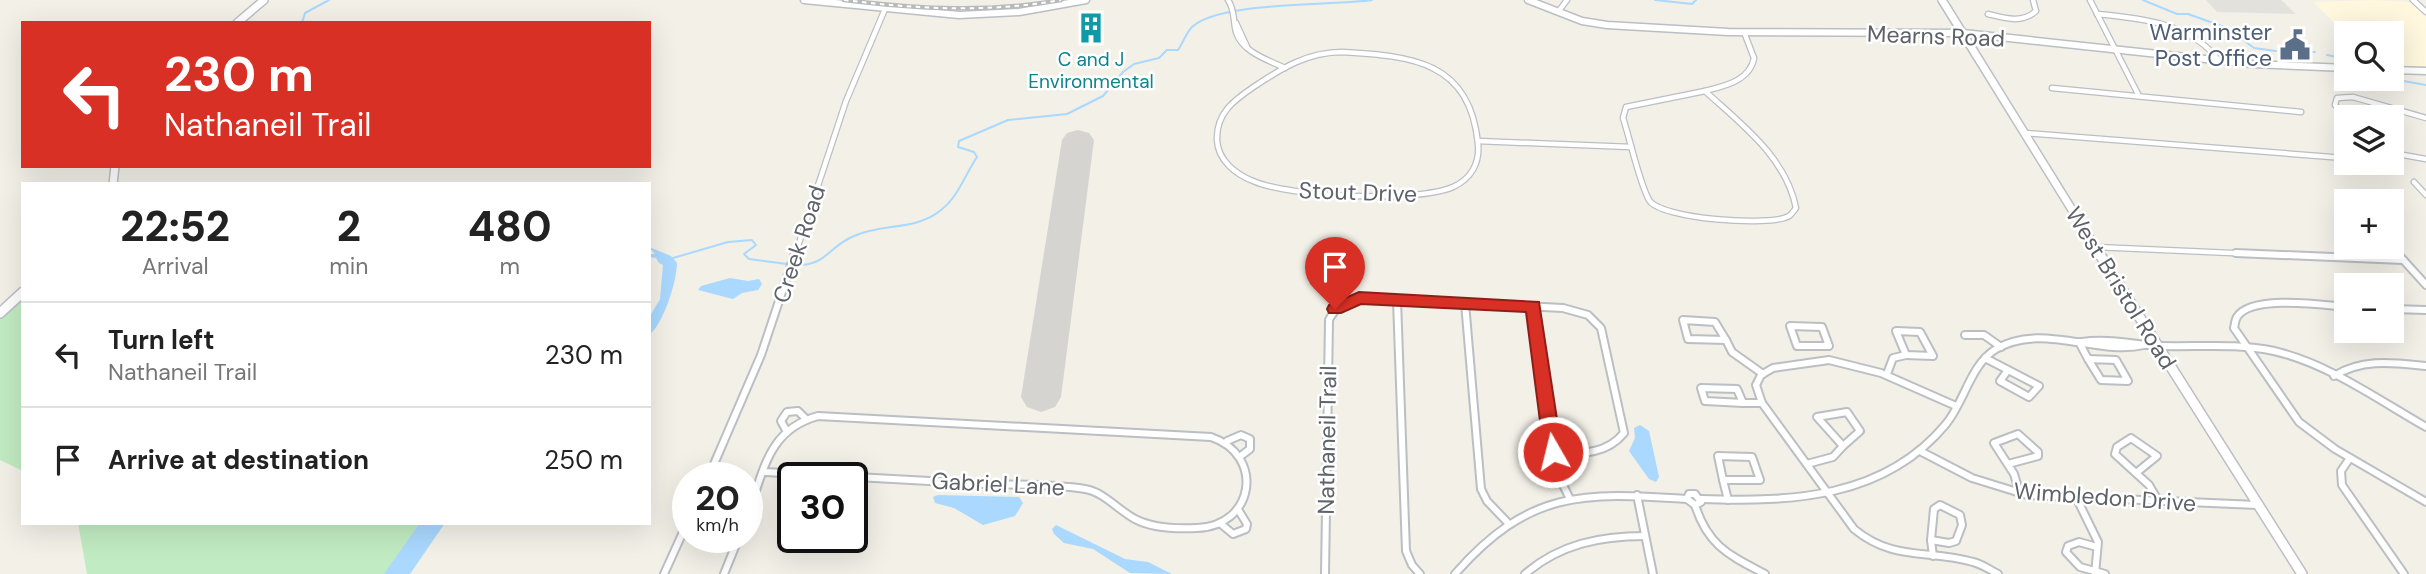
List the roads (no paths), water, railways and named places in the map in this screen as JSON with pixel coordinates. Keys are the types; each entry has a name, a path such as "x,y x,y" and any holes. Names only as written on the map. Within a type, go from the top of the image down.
{"main road":[{"path":"239,21 264,0"},
{"name":"West Bristol Road","path":"1942,0 2302,574"},
{"path":"0,313 21,294"}],"street":[{"path":"804,0 885,9 982,15 1025,11 1086,0"},
{"name":"Mearns Road","path":"1528,0 1582,21 1607,25 1744,32 1963,33 2219,61 2334,67"},
{"path":"1558,12 1567,0"},
{"path":"1988,13 2006,18 2028,18 2036,11 2033,0"},
{"path":"2090,0 2139,96"},
{"path":"2413,0 2426,12"},
{"path":"1232,3 1237,35 1247,47 1285,68"},
{"name":"Creek Road","path":"715,462 761,355 846,101 885,9"},
{"path":"2097,14 2135,18 2190,35 2210,46 2219,61"},
{"path":"1703,90 1775,159 1794,195 1796,208 1790,216 1771,221 1682,216 1664,211 1650,202 1623,118 1626,107 1737,82 1747,76 1753,69 1755,60 1744,32"},
{"path":"1748,40 1756,32"},
{"name":"Stout Drive","path":"1337,52 1397,58 1426,66 1449,79 1466,95 1471,106 1478,141 1478,158 1470,174 1453,186 1435,193 1410,195 1285,190 1257,183 1235,172 1224,162 1217,144 1218,125 1229,106 1285,68 1308,57 1337,52"},
{"path":"2404,70 2426,71"},
{"path":"2052,88 2301,112"},
{"path":"2336,105 2337,98 2353,97 2381,105"},
{"path":"2404,112 2426,118"},
{"path":"2025,133 2334,157"},
{"path":"1478,141 1631,147"},
{"path":"2404,155 2426,159"},
{"path":"2414,182 2426,195"},
{"path":"2096,247 2403,260 2426,285"},
{"path":"1333,299 1340,304 1359,298 1533,306 1591,314 1601,325 1604,334 1624,433 1612,446 1598,452 1553,452"},
{"path":"1397,300 1406,551 1412,565 1420,574"},
{"path":"1465,303 1481,489 1486,501 1508,523"},
{"name":"Nathaneil Trail","path":"1325,574 1329,320 1340,304"},
{"path":"2334,307 2268,304 2249,306 2239,312 2233,324 2245,349 2299,422 2350,458 2426,502"},
{"path":"1533,306 1556,474 1570,499"},
{"path":"2404,309 2426,310"},
{"path":"1726,340 1688,339 1683,320 1715,322 1726,340 1732,352 1763,374"},
{"path":"1797,346 1829,346 1822,327 1790,326 1797,346 1803,362"},
{"path":"1886,374 1893,358 1906,355 1933,356 1920,332 1896,331 1906,355"},
{"path":"1965,335 1984,335 2001,347"},
{"path":"1698,502 1772,501 1829,495 1876,479 1901,466 1946,424 1985,358 2001,347 2027,341 2245,349 2288,354 2426,427"},
{"path":"2079,342 2088,359 2101,380 2128,381 2116,360 2088,359"},
{"path":"1985,358 2039,386 2029,397 2000,381 2008,370"},
{"path":"1956,406 1886,374 1829,360 1773,368 1763,374 1756,385 1762,403 1854,529 1876,545 1892,551 1973,562 1998,574"},
{"path":"2334,376 2349,365 2360,363 2426,366"},
{"path":"1743,403 1737,389 1701,388 1705,401 1743,403 1762,403"},
{"name":"Gabriel Lane","path":"786,430 781,421 787,412 798,411 806,419"},
{"path":"1807,464 1833,457 1860,431 1847,412 1817,417 1824,428 1843,446"},
{"name":"Gabriel Lane","path":"763,477 765,472 780,437 786,430 806,419 829,415 1201,436 1227,441 1241,435 1250,439 1250,449 1242,455 1246,472 1243,501 1239,511 1247,524 1246,529 1233,534 1220,524 1197,527 1140,522 1087,489 765,472"},
{"path":"2008,464 2038,456 2038,452 2018,434 1997,440 1994,446 2008,464 2021,494"},
{"path":"2136,473 2157,456 2131,438 2114,450 2117,457 2149,485 2159,502"},
{"path":"1227,441 1242,455"},
{"name":"Wimbledon Drive","path":"1920,451 1966,477 2021,494 2077,499 2257,506"},
{"path":"1723,480 1760,480 1752,457 1718,456 1723,480 1728,500"},
{"path":"2350,458 2341,471 2342,485 2404,574"},
{"path":"1454,574 1475,549 1508,523 1537,508 1570,499 1610,494 1687,499 1692,494 1698,502 1700,526 1709,538 1721,549 1765,574"},
{"path":"1637,495 1653,574"},
{"path":"2077,499 2096,534 2094,572"},
{"path":"1930,540 1948,543 1956,541 1962,525 1960,515 1947,507 1936,506 1931,519 1930,540 1933,556"},
{"path":"1220,524 1239,511"},
{"path":"1525,574 1553,554 1576,544 1601,538 1645,536"},
{"path":"2097,547 2079,542 2066,549 2075,563 2105,574"},
{"path":"664,574 674,553"},
{"path":"724,574 733,553"}],"water":[{"path":"651,248 671,256 677,263 668,302 651,333 651,314 660,299 663,265 656,258 651,257 651,254 655,254"},
{"path":"730,278 748,281 759,279 762,284 758,290 742,293 733,299 698,290 701,286"},
{"path":"1640,425 1649,431 1659,477 1656,482 1649,479 1629,451 1635,438 1634,428"},
{"path":"933,497 1019,497 1023,503 1015,516 983,525 954,508 935,503"},
{"path":"419,525 444,525 410,574 384,574"},
{"path":"1056,525 1125,559 1148,562 1172,574 1130,573 1093,549 1064,543 1054,534 1052,529"}],"waterway":[{"path":"303,21 305,13 329,0"},
{"path":"793,265 820,260 845,240 865,232 910,224 931,217 952,199 977,157 974,152 958,147 959,141 1008,120 1067,114 1103,96 1123,72 1134,64 1159,58 1167,50 1178,50 1192,27 1206,19 1250,9 1372,0"},
{"path":"1655,0 1692,4 1696,0"},
{"path":"2143,0 2177,14 2188,14 2227,28 2254,48 2276,51"},
{"path":"2288,52 2315,52"},
{"path":"2327,55 2334,56"},
{"path":"2404,81 2426,85"},
{"path":"673,258 728,242 752,240 756,245 744,254 749,259 787,264"}],"railway":[{"path":"844,0 953,8 1007,7 1061,0"}],"place":[{"name":"C and J Environmental","path":"1091,28"},
{"name":"Warminster Post Office","path":"2295,45"}]}
